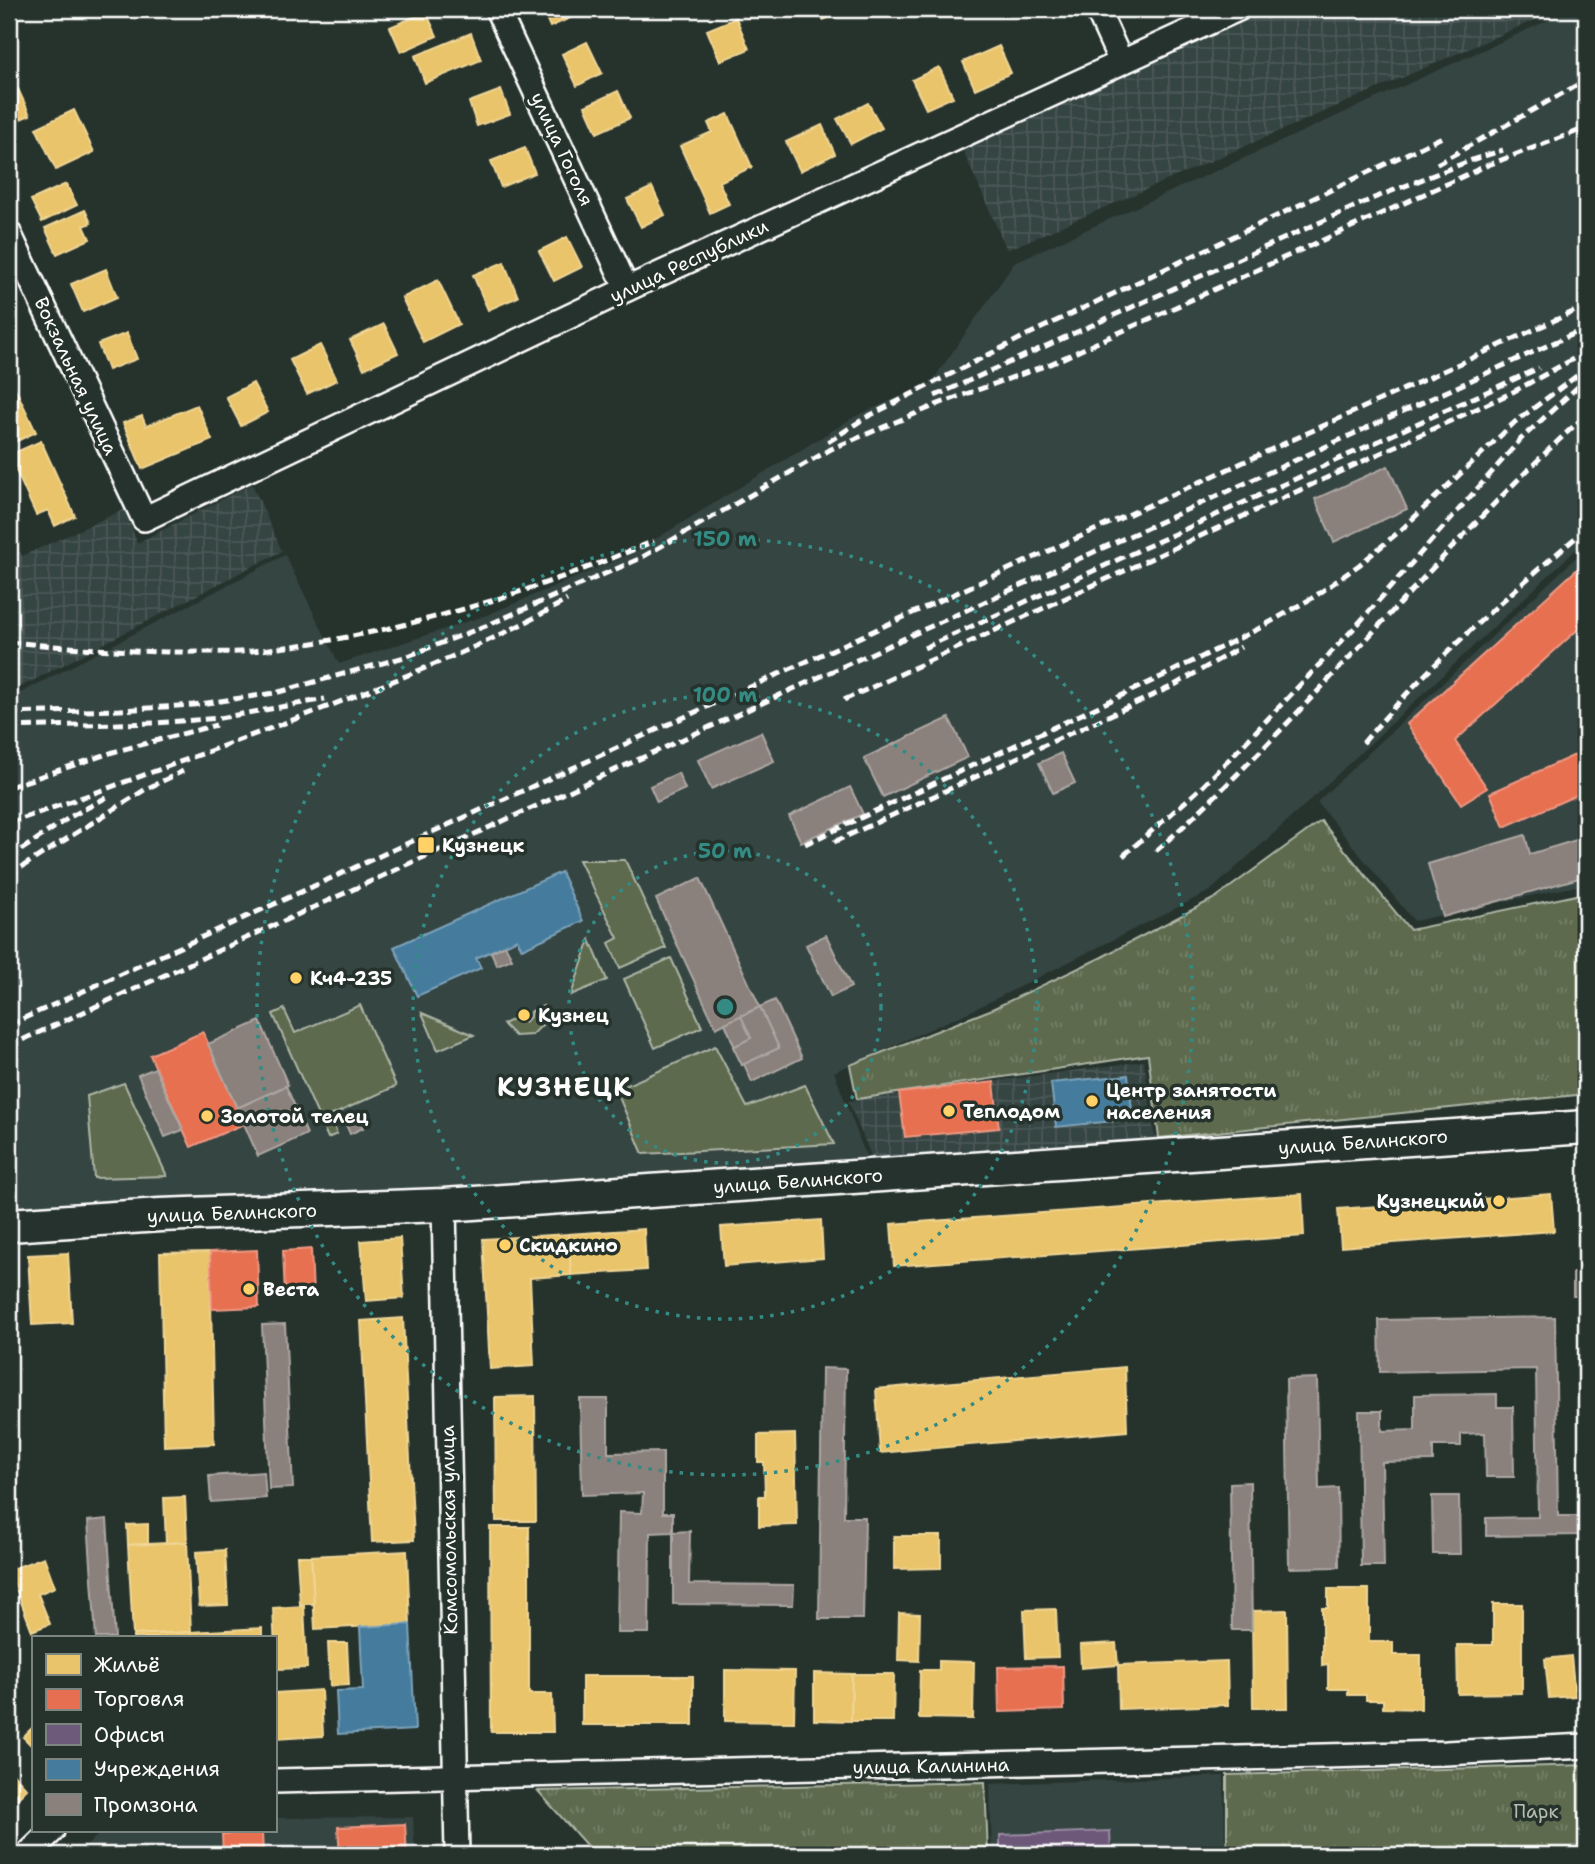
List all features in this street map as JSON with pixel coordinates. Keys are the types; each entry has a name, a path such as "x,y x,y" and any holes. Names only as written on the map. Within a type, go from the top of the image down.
{"street":[{"name":"улица Гоголя","path":"497,9 627,289"},
{"path":"1097,9 1121,62"},
{"name":"улица Республики","path":"144,519 627,289 1238,9"},
{"name":"Вокзальная улица","path":"9,233 144,519"},
{"name":"улица Белинского","path":"9,1225 160,1215 444,1205 1586,1127"},
{"name":"Комсомольская улица","path":"444,1205 457,1855"},
{"name":"улица Калинина","path":"276,1782 1446,1753 1586,1746"},
{"path":"27,1855 51,1832"}],"shaded area":[{"path":"1272,9 1560,9 1007,250 961,146"},
{"path":"1573,9 1586,9 1586,540 1210,891 971,1011 834,1072 868,1161 9,1232 9,699 285,555 339,664 487,615 633,553 856,416 931,383 1015,262"},
{"path":"252,484 282,551 9,693 9,531 22,556 125,509 137,543"},
{"path":"1586,548 1586,884 1414,921 1317,802"},
{"path":"1144,1061 1155,1140 873,1160 848,1101"},
{"path":"1224,1776 1225,1855 992,1855 990,1784"},
{"path":"413,1817 415,1855 77,1855 101,1832 276,1832 276,1818"}],"green space":[{"path":"1321,821 1410,930 1586,893 1586,1094 1159,1138 1148,1055 857,1099 850,1065 990,1010 1100,958 1215,898"},
{"path":"579,860 625,860 666,948 620,968 609,943 618,938"},
{"path":"590,940 607,980 571,995"},
{"path":"671,958 702,1027 655,1048 624,979"},
{"path":"360,1005 396,1086 330,1116 337,1134 328,1138 273,1014 284,1009 295,1033"},
{"path":"543,1006 544,1023 532,1035 515,1036 503,1024 515,1018 525,1022 530,1017 530,1012"},
{"path":"422,1013 474,1035 438,1050"},
{"path":"715,1046 747,1107 805,1085 834,1144 643,1154 616,1090"},
{"path":"124,1083 167,1176 94,1178 87,1096"},
{"name":"Парк","path":"1586,1765 1586,1855 1227,1855 1227,1775"},
{"path":"985,1782 988,1855 595,1855 538,1791"}],"building: Жильё":[{"path":"542,9 590,9 550,27"},
{"path":"818,9 838,9 840,13 823,20"},
{"path":"426,12 437,36 401,52 390,27"},
{"path":"736,18 749,49 720,61 707,30"},
{"path":"471,33 481,60 425,83 415,56"},
{"path":"587,42 602,73 577,86 562,54"},
{"path":"999,46 1011,73 975,89 963,62"},
{"path":"939,67 953,97 926,109 912,80"},
{"path":"18,89 30,115 9,124 9,93"},
{"path":"501,90 510,114 477,126 469,102"},
{"path":"618,91 630,118 597,133 585,106"},
{"path":"868,103 882,128 851,144 837,119"},
{"path":"74,110 94,152 56,170 36,128"},
{"path":"728,114 752,167 719,182 729,204 710,213 680,146 712,132 708,123"},
{"path":"822,125 835,154 800,171 786,142"},
{"path":"525,148 535,173 501,187 491,161"},
{"path":"66,184 77,205 42,222 31,200"},
{"path":"652,187 665,215 641,227 627,199"},
{"path":"85,210 91,223 84,226 90,239 57,254 45,228"},
{"path":"567,237 582,267 554,281 539,251"},
{"path":"504,262 518,297 488,310 473,275"},
{"path":"106,269 117,297 83,312 71,284"},
{"path":"438,280 459,324 423,342 402,298"},
{"path":"384,324 398,353 364,369 350,340"},
{"path":"127,333 137,359 108,370 98,344"},
{"path":"320,345 337,380 307,394 290,360"},
{"path":"9,375 36,432 9,445"},
{"path":"253,383 268,412 241,426 226,397"},
{"path":"197,405 212,440 142,469 123,423 142,416 146,426"},
{"path":"41,441 75,516 55,526 48,510 36,515 9,455"},
{"path":"1302,1194 1304,1236 894,1266 891,1224"},
{"path":"1551,1194 1554,1231 1341,1247 1338,1209"},
{"path":"821,1220 823,1258 724,1266 721,1227"},
{"path":"644,1229 646,1270 571,1275 568,1234"},
{"path":"568,1234 571,1275 530,1278 534,1366 490,1369 483,1239"},
{"path":"400,1238 404,1298 366,1301 361,1241"},
{"path":"210,1252 214,1444 164,1446 160,1253"},
{"path":"68,1253 72,1323 32,1325 28,1255"},
{"path":"403,1318 414,1540 372,1542 361,1321"},
{"path":"1125,1367 1127,1431 880,1453 876,1389"},
{"path":"535,1396 536,1521 496,1521 495,1397"},
{"path":"795,1434 797,1525 759,1526 759,1496 765,1496 764,1462 758,1462 758,1435"},
{"path":"185,1497 187,1542 166,1543 164,1498"},
{"path":"148,1524 148,1544 128,1545 127,1525"},
{"path":"490,1527 529,1527 529,1694 552,1694 553,1732 491,1732"},
{"path":"894,1536 941,1536 941,1568 894,1569"},
{"path":"187,1542 191,1632 133,1635 128,1545"},
{"path":"225,1550 228,1605 199,1606 196,1552"},
{"path":"407,1551 410,1624 315,1629 311,1556"},
{"path":"297,1556 311,1556 314,1604 300,1604"},
{"path":"44,1557 55,1587 38,1594 50,1624 32,1631 9,1570"},
{"path":"1328,1589 1369,1589 1369,1642 1393,1642 1393,1655 1421,1655 1421,1709 1383,1708 1383,1700 1366,1700 1366,1695 1348,1695 1348,1689 1328,1689 1328,1664 1322,1665 1322,1608 1328,1608"},
{"path":"1493,1604 1522,1604 1522,1693 1458,1694 1457,1645 1493,1645"},
{"path":"304,1606 307,1668 276,1669 273,1608"},
{"path":"1056,1609 1058,1657 1026,1658 1024,1610"},
{"path":"1287,1610 1288,1708 1253,1708 1252,1611"},
{"path":"899,1613 920,1614 919,1661 898,1660"},
{"path":"262,1628 262,1636 192,1636 191,1632"},
{"path":"191,1632 192,1636 133,1636"},
{"path":"328,1643 347,1643 349,1685 330,1686"},
{"path":"1116,1643 1118,1665 1081,1668 1080,1645"},
{"path":"1571,1656 1575,1696 1549,1698 1545,1659"},
{"path":"939,1661 974,1662 973,1719 919,1718 920,1670 939,1670"},
{"path":"1227,1661 1228,1705 1119,1709 1118,1665"},
{"path":"725,1670 795,1671 794,1722 725,1721"},
{"path":"814,1673 852,1674 851,1721 814,1720"},
{"path":"852,1674 894,1674 893,1721 851,1721"},
{"path":"582,1676 693,1676 693,1725 582,1725"},
{"path":"321,1690 323,1736 276,1739 276,1693"},
{"path":"32,1728 32,1746 23,1737"},
{"path":"9,1769 27,1789 9,1807"}],"building: Торговля":[{"path":"1586,561 1586,622 1455,741 1487,788 1461,804 1407,724"},
{"path":"1586,750 1586,791 1504,827 1490,793"},
{"path":"203,1032 244,1124 191,1147 150,1055"},
{"name":"Теплодом","path":"994,1082 999,1128 905,1137 899,1093"},
{"path":"311,1249 313,1295 285,1296 283,1251"},
{"path":"257,1250 259,1307 212,1309 210,1252"},
{"path":"1063,1666 1064,1710 999,1712 998,1667"},
{"path":"405,1824 407,1855 340,1855 338,1827"},
{"path":"262,1832 263,1855 223,1855 222,1834"},
{"path":"1222,1850 1222,1855 1180,1855 1180,1851"}],"building: Офисы":[{"path":"1110,1831 1111,1855 1000,1855 1000,1835"}],"building: Учреждения":[{"name":"Кузнецк","path":"561,872 583,921 522,949 517,939 476,958 481,968 417,996 394,947"},
{"name":"Центр занятости населения","path":"1128,1075 1133,1119 1056,1127 1051,1083"},
{"path":"410,1624 415,1730 338,1734 336,1691 363,1690 360,1627"}],"building: Промзона":[{"path":"1388,466 1407,509 1334,542 1315,499"},
{"path":"949,718 968,757 883,797 864,758"},
{"path":"761,732 774,761 711,789 698,760"},
{"path":"1061,753 1075,783 1053,793 1039,763"},
{"path":"678,773 685,789 657,802 650,786"},
{"path":"850,787 863,814 801,842 789,816"},
{"path":"1525,835 1530,854 1586,837 1586,876 1443,917 1428,864"},
{"path":"700,878 760,1007 716,1028 656,899"},
{"path":"826,935 851,987 831,997 806,945"},
{"path":"505,945 512,959 497,965 491,952"},
{"path":"775,1000 802,1058 752,1082 725,1023"},
{"path":"760,1007 779,1048 742,1065 733,1047 751,1038 741,1016"},
{"path":"260,1021 288,1085 237,1108 208,1044"},
{"path":"155,1068 183,1130 165,1137 138,1075"},
{"path":"286,1086 307,1134 258,1156 237,1108"},
{"path":"357,1114 363,1128 350,1134 344,1120"},
{"path":"1573,1273 1586,1273 1586,1296 1573,1296"},
{"path":"1555,1317 1558,1516 1586,1516 1586,1535 1486,1536 1486,1518 1538,1517 1536,1369 1380,1372 1379,1320"},
{"path":"285,1324 293,1488 269,1489 262,1325"},
{"path":"822,1368 846,1369 844,1517 865,1517 863,1619 819,1619"},
{"path":"1317,1378 1319,1489 1338,1488 1339,1567 1289,1568 1286,1379"},
{"path":"1497,1394 1497,1407 1513,1407 1514,1477 1486,1477 1485,1433 1461,1434 1461,1446 1433,1446 1433,1461 1382,1462 1384,1566 1361,1566 1359,1411 1382,1411 1382,1431 1415,1430 1415,1395"},
{"path":"580,1399 608,1399 608,1453 663,1452 663,1513 673,1513 673,1532 650,1533 649,1633 617,1633 619,1512 642,1513 643,1493 582,1495"},
{"path":"264,1472 266,1498 211,1502 209,1476"},
{"path":"1250,1482 1252,1630 1232,1630 1230,1483"},
{"path":"1432,1496 1459,1496 1460,1554 1433,1554"},
{"path":"107,1519 115,1636 96,1636 88,1521"},
{"path":"690,1531 689,1584 794,1585 793,1605 673,1604 673,1532"}],"railway":[{"path":"1437,164 1586,80"},
{"path":"9,713 193,705 275,693 408,656 488,625 639,559 831,449 941,403 1050,364 1488,165 1586,128"},
{"path":"828,442 865,418 1029,334 1442,137"},
{"path":"935,396 1374,198 1503,150"},
{"path":"9,1025 1586,306"},
{"path":"9,1046 1586,328"},
{"path":"844,700 1511,393 1586,352"},
{"path":"924,648 1539,368"},
{"path":"805,844 1165,675 1258,629 1314,597 1359,565 1401,530 1515,422 1586,369"},
{"path":"1123,856 1202,787 1241,747 1358,624 1521,439 1584,381"},
{"path":"1156,851 1266,745 1530,467 1586,415"},
{"path":"1363,743 1470,631 1586,529"},
{"path":"9,642 106,650 180,652 240,652 304,644 355,636 457,611 557,579 654,541"},
{"path":"9,823 319,710 445,660 567,600"},
{"path":"834,842 1171,687 1241,647"},
{"path":"9,727 155,723 220,718 325,699"},
{"path":"9,787 113,752 216,725"},
{"path":"9,875 146,789 183,771"},
{"path":"9,858 70,817 109,796"}],"place":[{"name":"Кузнецк","path":"426,845"},
{"name":"Кч4-235","path":"296,978"},
{"name":"Кузнец","path":"524,1015"},
{"name":"Центр занятости населения","path":"1092,1101"},
{"name":"Теплодом","path":"949,1111"},
{"name":"Золотой телец","path":"207,1116"},
{"name":"Кузнецкий","path":"1499,1201"},
{"name":"Скидкино","path":"505,1245"},
{"name":"Веста","path":"249,1289"}],"district":[{"name":"КУЗНЕЦК","path":"565,1086"}]}
